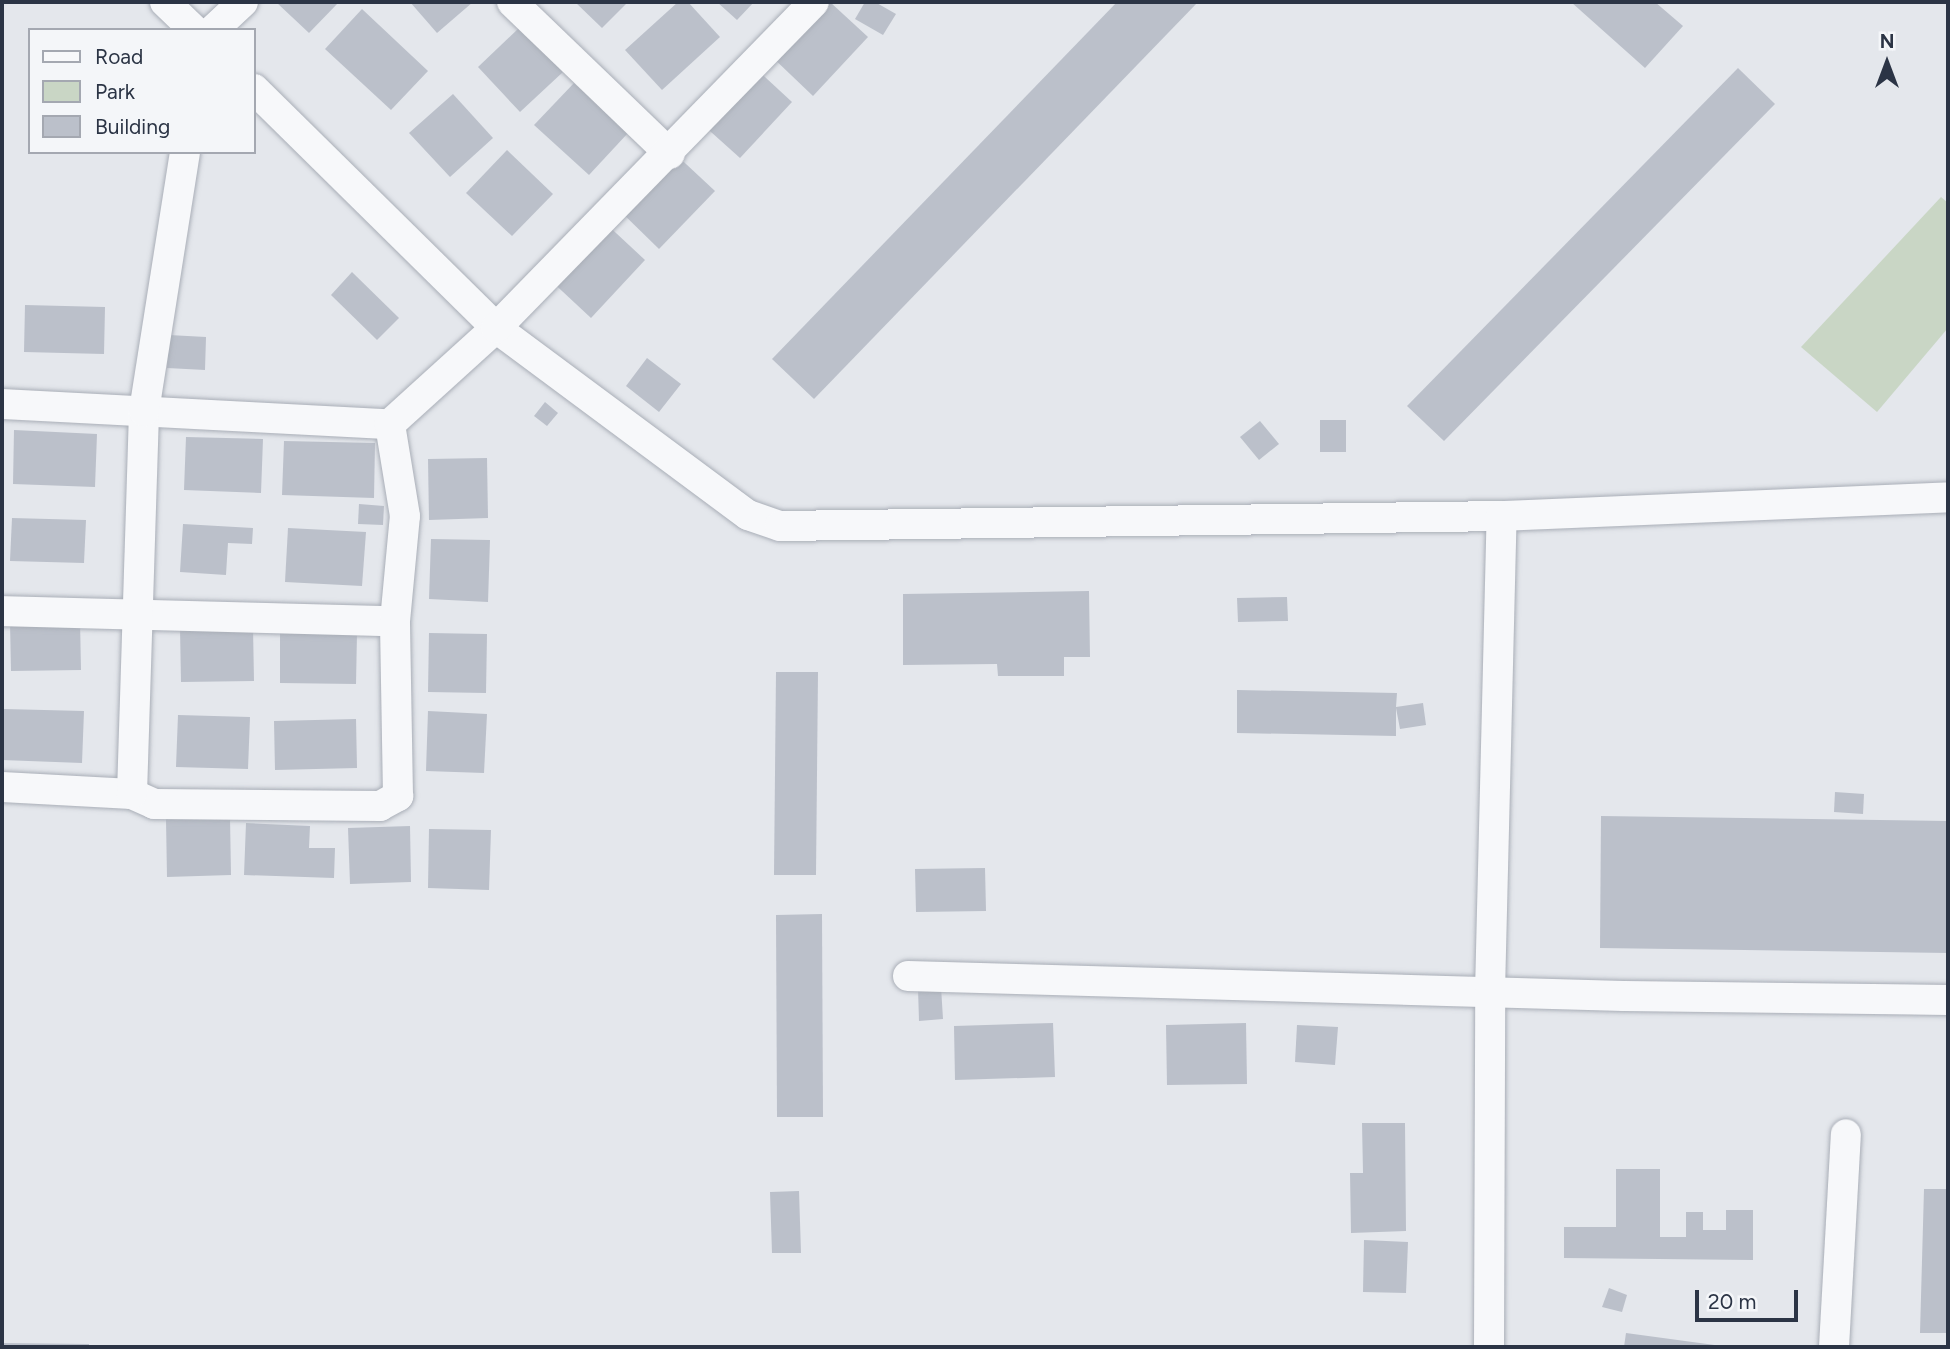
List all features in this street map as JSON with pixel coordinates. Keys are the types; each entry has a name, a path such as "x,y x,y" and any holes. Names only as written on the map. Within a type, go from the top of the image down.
{"street":[{"path":"165,2 192,28"},
{"path":"215,28 243,2"},
{"path":"2,404 390,424 496,328 670,153 814,2"},
{"path":"521,5 670,153"},
{"path":"256,91 496,328 747,515 780,526 1502,516 1948,497"},
{"path":"131,794 144,411 185,154"},
{"path":"2,787 131,794 154,804 380,806 398,796 395,621 405,516 390,424"},
{"path":"1489,1347 1490,992 1502,516"},
{"path":"2,611 395,621"},
{"path":"908,976 1490,992 1948,1000"},
{"path":"1834,1347 1846,1134"}],"green space":[{"path":"1941,197 1948,203 1948,328 1877,412 1801,347"}],"building":[{"path":"276,2 339,2 309,33"},
{"path":"410,2 473,2 437,33"},
{"path":"575,2 628,2 602,28"},
{"path":"678,2 688,2 720,37 662,90 625,50"},
{"path":"717,2 754,2 737,20"},
{"path":"819,2 830,2 868,37 813,96 769,54"},
{"path":"865,2 875,2 896,14 883,35 855,19"},
{"path":"1117,2 1198,2 814,399 772,359"},
{"path":"1571,2 1655,2 1683,26 1645,68"},
{"path":"362,9 428,71 391,110 325,49"},
{"path":"520,27 563,72 520,112 478,67"},
{"path":"753,66 792,102 740,158 701,123"},
{"path":"1738,68 1775,104 1444,441 1407,406"},
{"path":"574,83 628,133 589,175 534,125"},
{"path":"453,94 493,138 450,177 409,133"},
{"path":"507,150 553,194 512,236 466,193"},
{"path":"671,150 715,191 659,249 616,207"},
{"path":"601,219 645,260 591,318 547,277"},
{"path":"352,272 399,318 377,340 331,295"},
{"path":"25,305 105,307 104,354 24,352"},
{"path":"169,335 206,337 205,370 167,368"},
{"path":"647,358 681,384 659,412 626,386"},
{"path":"545,402 558,413 547,426 534,416"},
{"path":"1320,420 1346,420 1346,452 1320,452"},
{"path":"1260,421 1279,444 1259,460 1240,437"},
{"path":"14,430 97,434 95,487 13,484"},
{"path":"186,437 263,439 261,493 184,490"},
{"path":"284,441 375,443 374,498 282,495"},
{"path":"487,458 488,518 429,520 428,459"},
{"path":"359,504 384,506 383,525 358,524"},
{"path":"12,518 86,520 84,563 10,561"},
{"path":"183,524 253,528 252,544 228,543 226,575 180,572"},
{"path":"288,528 366,532 362,586 285,582"},
{"path":"431,539 490,540 488,602 429,599"},
{"path":"1089,591 1090,657 1064,657 1064,676 998,676 997,664 903,665 903,594"},
{"path":"1287,597 1288,621 1238,622 1237,598"},
{"path":"80,621 81,670 11,671 10,622"},
{"path":"180,628 253,628 254,681 181,682"},
{"path":"280,632 357,633 356,684 280,683"},
{"path":"429,633 487,634 486,693 428,692"},
{"path":"776,672 818,672 816,875 774,875"},
{"path":"1237,690 1397,693 1396,707 1423,703 1426,725 1400,729 1396,708 1396,736 1237,733"},
{"path":"4,709 84,711 82,763 2,760"},
{"path":"428,711 487,714 484,773 426,771"},
{"path":"178,715 250,717 248,769 176,767"},
{"path":"356,719 357,768 275,770 274,721"},
{"path":"1835,792 1864,794 1863,814 1834,812"},
{"path":"1601,816 1948,821 1948,953 1600,948"},
{"path":"230,818 231,875 167,877 166,819"},
{"path":"246,823 310,826 309,848 335,848 334,878 244,875"},
{"path":"410,826 411,882 350,884 348,828"},
{"path":"429,829 491,830 489,890 428,888"},
{"path":"985,868 986,911 916,912 915,869"},
{"path":"822,914 823,1117 777,1117 776,915"},
{"path":"941,987 943,1019 919,1021 918,988"},
{"path":"1053,1023 1055,1077 955,1080 954,1026"},
{"path":"1246,1023 1247,1084 1167,1085 1166,1025"},
{"path":"1297,1025 1338,1027 1335,1065 1295,1062"},
{"path":"1362,1123 1405,1123 1406,1231 1351,1233 1350,1173 1363,1173"},
{"path":"1616,1169 1660,1169 1660,1237 1686,1237 1686,1212 1703,1212 1703,1230 1726,1230 1726,1210 1753,1210 1753,1260 1564,1258 1564,1227 1616,1227"},
{"path":"1924,1189 1948,1189 1948,1333 1920,1333"},
{"path":"799,1191 801,1253 772,1253 770,1192"},
{"path":"1364,1240 1408,1242 1406,1293 1363,1292"},
{"path":"1609,1288 1627,1295 1622,1312 1602,1307"},
{"path":"1626,1333 1722,1346 1722,1347 1624,1347"},
{"path":"2,1343 89,1344 89,1347 2,1347"}]}
